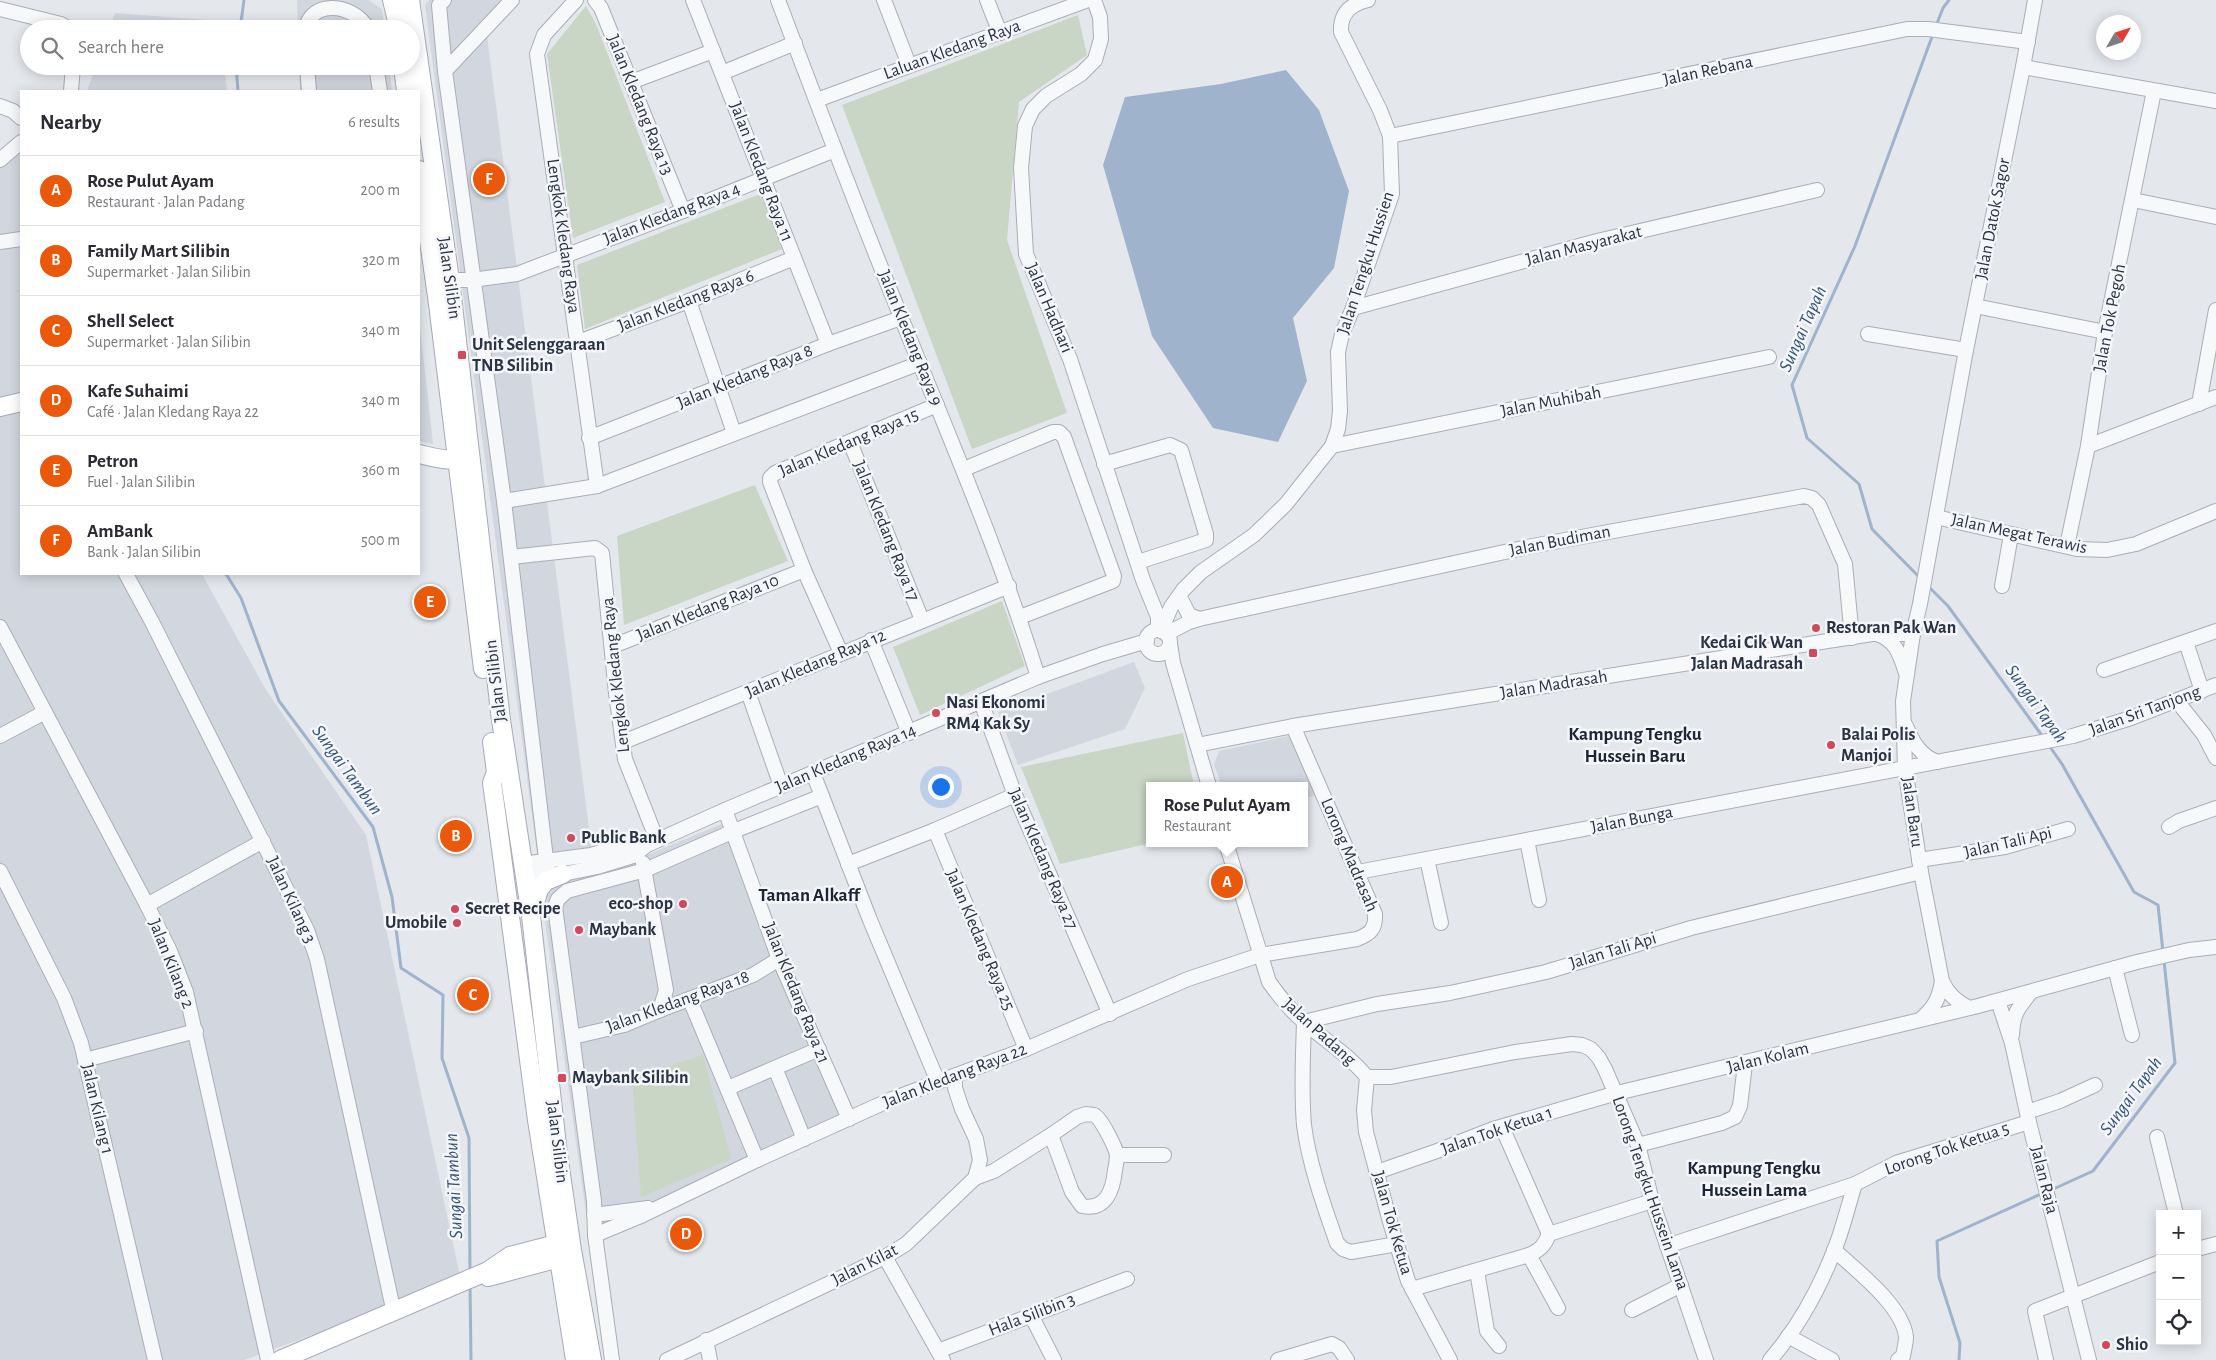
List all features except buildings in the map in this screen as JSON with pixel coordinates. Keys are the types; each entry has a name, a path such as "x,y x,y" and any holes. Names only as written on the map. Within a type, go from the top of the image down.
{"main road":[{"path":"392,0 396,20"},
{"name":"Jalan Silibin","path":"410,0 413,20"},
{"name":"Jalan Silibin","path":"420,73 450,280 520,870 532,916 550,1084 562,1251 592,1360"},
{"path":"403,75 406,90"},
{"name":"Jalan Silibin","path":"420,182 423,218 438,304 496,772 492,783 522,1005 562,1251 575,1360"},
{"path":"436,190 423,218 434,237 438,269 443,277 450,280 441,287 438,304"},
{"path":"0,407 20,402"},
{"path":"421,455 437,450 445,444 453,428"},
{"path":"421,455 456,458 462,456 466,452 468,438"},
{"path":"421,455 446,472 461,493"},
{"path":"496,772 500,780 520,870 524,962 522,1005"},
{"path":"532,916 539,889 546,881 559,880"},
{"path":"279,1360 396,1312 406,1304 447,1292 489,1274 510,1256 562,1251"}],"street":[{"name":"Jalan Silibin","path":"444,0 440,5 445,71 472,280 504,501 546,860 559,880"},
{"path":"445,71 512,0"},
{"name":"Lengkok Kledang Raya","path":"576,0 544,36 537,54 597,486"},
{"name":"Jalan Kledang Raya 13","path":"595,0 601,8 683,211"},
{"name":"Jalan Kledang Raya 11","path":"693,0 828,344"},
{"name":"Jalan Kledang Raya 9","path":"778,0 901,318 964,469 1009,586 1038,677"},
{"path":"884,0 909,65"},
{"path":"987,0 1000,33"},
{"name":"Laluan Kledang Raya","path":"817,100 1088,0"},
{"name":"Jalan Hadhari","path":"1094,0 1100,17 1101,39 1095,60 1081,74 1046,96 1033,109 1025,126 1022,168 1026,254 1070,359 1145,584 1158,640"},
{"name":"Jalan Tengku Hussien","path":"1180,599 1191,581 1254,535 1286,504 1332,446 1338,429 1340,411 1338,352 1342,334 1353,308 1392,194 1390,136 1380,110 1341,32 1340,22 1344,13 1350,7 1368,0"},
{"name":"Jalan Datok Sagor","path":"1919,608 1966,350 2035,0"},
{"path":"307,20 313,8 323,3 336,3 350,8 363,20"},
{"path":"0,10 41,20"},
{"name":"Jalan Rebana","path":"1390,136 1907,29 1928,29 2028,42"},
{"path":"722,72 794,43"},
{"path":"631,82 713,52"},
{"path":"2023,67 2216,102"},
{"path":"71,90 72,75"},
{"path":"308,75 309,90"},
{"path":"377,75 380,90"},
{"name":"Jalan Tok Pegoh","path":"2067,546 2088,446 2105,332 2154,91"},
{"path":"0,106 20,117"},
{"path":"0,160 20,143"},
{"name":"Jalan Kledang Raya 4","path":"450,280 472,280 518,274 835,150"},
{"name":"Jalan Masyarakat","path":"1353,308 1597,241 1817,190"},
{"path":"2133,200 2216,217"},
{"path":"0,242 20,239"},
{"name":"Jalan Kledang Raya 6","path":"578,342 689,301 794,258"},
{"path":"689,301 717,388 734,433"},
{"path":"1975,306 2105,332"},
{"path":"2199,404 2216,310"},
{"name":"Jalan Kledang Raya 8","path":"590,438 828,344 901,318"},
{"path":"1868,334 1966,350"},
{"name":"Jalan Muhibah","path":"1332,446 1769,357"},
{"path":"504,501 548,496 597,486 920,363"},
{"path":"2088,446 2216,397"},
{"name":"Jalan Kledang Raya 15","path":"841,653 804,570 770,478 774,473 937,405"},
{"path":"964,469 1053,432 1059,432 1064,437 1114,576 1113,581 1020,617"},
{"name":"Jalan Kledang Raya 17","path":"850,442 922,620"},
{"path":"1104,464 1170,445 1181,450 1206,534 1206,540 1138,562"},
{"name":"Jalan Budiman","path":"1158,640 1189,622 1200,619 1527,547 1804,496 1812,498 1819,505 1845,564 1852,638"},
{"name":"Jalan Megat Terawis","path":"1936,517 2067,546 2107,550 2136,544 2216,511"},
{"path":"2002,586 2011,535"},
{"name":"Lengkok Kledang Raya","path":"511,556 595,548 602,553 613,646 616,693 623,742 645,845 645,870 666,990"},
{"name":"Jalan Kledang Raya 10","path":"613,646 804,570"},
{"name":"Jalan Kilang 3","path":"127,575 300,912 317,959 396,1312"},
{"path":"1145,584 1162,597 1180,599"},
{"name":"Jalan Kledang Raya 12","path":"623,742 871,640 1009,586"},
{"path":"1180,599 1189,615 1200,619"},
{"path":"1180,599 1158,640 1184,700 1208,782"},
{"path":"1882,634 1909,624 1919,608"},
{"name":"Jalan Baru","path":"1919,608 1913,634 1903,702 1905,768 1920,866 1942,981 1946,991 1954,999 1972,1008 1988,1010 2004,1021"},
{"name":"Jalan Kilang 2","path":"0,627 147,905 170,951 186,992 279,1360"},
{"path":"2104,670 2216,631"},
{"path":"1882,634 1897,648 1907,676"},
{"name":"Jalan Madrasah","path":"1197,745 1293,726 1852,638 1882,634 1913,634"},
{"path":"871,640 909,733"},
{"name":"Jalan Kledang Raya 14","path":"520,870 559,880 597,868 725,810 1038,677 1103,654 1116,656 1140,652 1158,640"},
{"path":"2186,642 2202,691"},
{"name":"Jalan Sri Tanjong","path":"2037,743 2073,736 2216,686"},
{"path":"748,692 781,786"},
{"path":"2177,701 2204,735 2216,758"},
{"name":"Jalan Kledang Raya 27","path":"981,702 1015,795 1110,1014"},
{"path":"0,736 44,712"},
{"path":"1904,720 1917,749 1923,755 1937,762"},
{"name":"Lorong Madrasah","path":"1260,955 1357,939 1373,930 1376,922 1375,914 1358,872 1293,726"},
{"name":"Jalan Bunga","path":"1358,872 2037,743"},
{"path":"813,773 848,864 938,1082"},
{"path":"848,864 935,830 1015,795"},
{"path":"612,1360 595,1235 573,1037 555,907 558,899 559,880 645,870 734,831 822,796"},
{"path":"2169,827 2179,820 2216,808"},
{"name":"Jalan Kledang Raya 21","path":"725,810 779,959 849,1119"},
{"name":"Jalan Tali Api","path":"1304,1022 1377,1004 1450,993 1546,972 1691,928 1920,866 2005,847 2068,829"},
{"name":"Jalan Kledang Raya 25","path":"935,830 1026,1049"},
{"path":"1527,840 1539,900"},
{"path":"147,905 263,841"},
{"name":"Jalan Kledang Raya 14","path":"520,870 546,860 591,855 645,845"},
{"name":"Jalan Padang","path":"1227,847 1269,982 1283,1001 1304,1022 1340,1049 1367,1077"},
{"path":"1428,859 1441,923"},
{"name":"Jalan Kilang 1","path":"0,871 5,891 64,998 74,1021 85,1060 155,1360"},
{"name":"Jalan Kolam","path":"1617,1093 1745,1064 1972,1008 2137,962 2189,950 2216,947"},
{"name":"Jalan Kledang Raya 22","path":"595,1235 643,1215 654,1208 757,1160 849,1119 938,1082 1026,1049 1188,979 1260,955"},
{"name":"Jalan Kledang Raya 18","path":"573,1037 624,1025 753,975 779,959"},
{"path":"2116,968 2132,1035"},
{"path":"1918,1021 1934,1007 1939,998 1942,981"},
{"path":"660,1010 666,990 687,1001 728,1088 757,1160"},
{"path":"2012,1042 2013,1018 2018,1007 2031,992"},
{"name":"Jalan Raja","path":"1998,1001 2012,1042 2028,1117 2074,1294 2089,1360"},
{"path":"1304,1022 1302,1068 1304,1126 1316,1178 1337,1243 1343,1249 1351,1252 1397,1244"},
{"path":"85,1060 196,1031"},
{"name":"Lorong Tengku Hussein Lama","path":"1367,1077 1392,1077 1515,1052 1572,1044 1582,1045 1591,1049 1599,1058 1617,1093 1638,1145 1652,1201 1706,1360"},
{"path":"728,1088 818,1049"},
{"path":"1638,1145 1722,1123 1734,1117 1740,1106 1745,1064"},
{"path":"775,1068 804,1139"},
{"path":"955,1076 955,1088 962,1109 976,1139 980,1160 975,1178"},
{"name":"Jalan Tok Ketua","path":"1367,1077 1364,1110 1366,1132 1397,1244 1412,1289 1450,1360"},
{"name":"Lorong Tok Ketua 5","path":"1667,1246 1855,1184 1896,1163 2028,1117 2094,1085"},
{"name":"Jalan Tok Ketua 1","path":"1377,1172 1502,1127 1617,1093"},
{"name":"Jalan Kilat","path":"667,1360 885,1257 906,1244 975,1178 994,1170 1077,1117 1086,1114 1095,1115 1102,1122 1117,1155"},
{"path":"1412,1289 1529,1255 1538,1251 1545,1244 1549,1234 1502,1127"},
{"path":"1051,1135 1072,1192 1082,1206 1090,1208 1097,1206 1110,1194 1113,1188 1117,1155 1164,1155"},
{"path":"2157,1137 2175,1210"},
{"path":"1770,1360 1811,1300 1834,1250 1855,1184"},
{"path":"1549,1234 1652,1201"},
{"name":"Jalan Kledang Raya 22","path":"594,1216 639,1208 654,1208"},
{"path":"2201,1248 2216,1244"},
{"path":"1834,1250 1873,1285 1894,1308 1906,1336 1903,1356 1898,1360"},
{"path":"1529,1255 1558,1308"},
{"path":"885,1257 940,1355"},
{"path":"2046,1360 2035,1311 2074,1294 2156,1263"},
{"path":"1477,1270 1487,1331 1499,1346"},
{"name":"Hala Silibin 3","path":"940,1355 1031,1314 1127,1279"},
{"path":"1632,1310 1681,1285"},
{"path":"1031,1314 1054,1360"},
{"path":"1788,1336 1832,1360"},
{"path":"706,1340 710,1360"},
{"path":"1278,1360 1332,1344 1339,1348 1347,1360"}],"shaded area":[{"path":"297,0 368,0 382,9 383,20 298,20"},
{"path":"429,0 511,0 486,28 592,852 538,861 425,5"},
{"path":"115,13 207,20 112,20"},
{"path":"93,75 225,75 227,90 87,90"},
{"path":"299,75 390,75 392,90 300,90"},
{"path":"20,146 20,575 203,575 266,690 366,835 461,1281 244,1360 0,1360 0,162"},
{"path":"420,328 433,444 420,441"},
{"path":"1134,662 1145,688 1125,729 1018,765 998,712"},
{"path":"1294,735 1319,795 1308,797 1308,782 1220,782 1214,765 1219,751"},
{"path":"734,819 854,1124 650,1214 588,1228 542,899 557,883 635,860"}],"green space":[{"path":"586,6 596,24 665,202 573,238 547,54"},
{"path":"1078,15 1087,55 1019,102 1007,240 1067,413 972,449 842,105"},
{"path":"760,194 782,249 585,329 577,265"},
{"path":"755,485 788,561 624,625 617,536"},
{"path":"1002,601 1025,666 920,715 893,647"},
{"path":"1183,733 1193,782 1146,782 1146,844 1060,864 1021,767"},
{"path":"703,1055 731,1159 641,1197 632,1078"}],"water":[{"path":"1286,70 1319,110 1349,191 1334,268 1293,318 1307,381 1278,442 1213,428 1152,336 1103,165 1125,97 1221,84"}],"waterway":[{"name":"Sungai Tambun","path":"241,20 244,0"},
{"name":"Sungai Tapah","path":"1936,26 1943,8 1949,0"},
{"name":"Sungai Tapah","path":"1921,579 1872,529 1859,484 1807,438 1792,385 1855,246 1933,34"},
{"name":"Sungai Tambun","path":"237,75 238,90"},
{"name":"Sungai Tambun","path":"227,575 241,598 279,701 373,827 392,897 401,968 443,995 442,1058 469,1138 470,1273"},
{"name":"Sungai Tapah","path":"1927,585 1948,606 2043,737"},
{"name":"Sungai Tapah","path":"2048,744 2062,764 2134,892 2158,905 2163,952"},
{"name":"Sungai Tapah","path":"2049,1191 2093,1171 2175,1063 2164,961"},
{"name":"Sungai Tapah","path":"1959,1360 1960,1343 1939,1277 1937,1241 2043,1193"},
{"name":"Sungai Tambun","path":"470,1284 471,1360"}],"place":[{"name":"AmBank","path":"489,179"},
{"name":"Unit Selenggaraan TNB Silibin","path":"462,355"},
{"name":"Petron","path":"430,602"},
{"name":"Restoran Pak Wan","path":"1816,628"},
{"name":"Kedai Cik Wan Jalan Madrasah","path":"1813,653"},
{"name":"Nasi Ekonomi RM4 Kak Sy","path":"936,713"},
{"name":"Balai Polis Manjoi","path":"1831,745"},
{"name":"Family Mart Silibin","path":"456,836"},
{"name":"Public Bank","path":"571,838"},
{"name":"Rose Pulut Ayam","path":"1227,882"},
{"name":"eco-shop","path":"683,904"},
{"name":"Secret Recipe","path":"455,909"},
{"name":"Umobile","path":"457,923"},
{"name":"Maybank","path":"579,930"},
{"name":"Shell Select","path":"473,995"},
{"name":"Maybank Silibin","path":"562,1078"},
{"name":"Kafe Suhaimi","path":"686,1234"},
{"name":"Shio","path":"2106,1345"}],"district":[{"name":"Kampung Tengku Hussein Baru","path":"1635,745"},
{"name":"Taman Alkaff","path":"809,895"},
{"name":"Kampung Tengku Hussein Lama","path":"1754,1179"}]}
